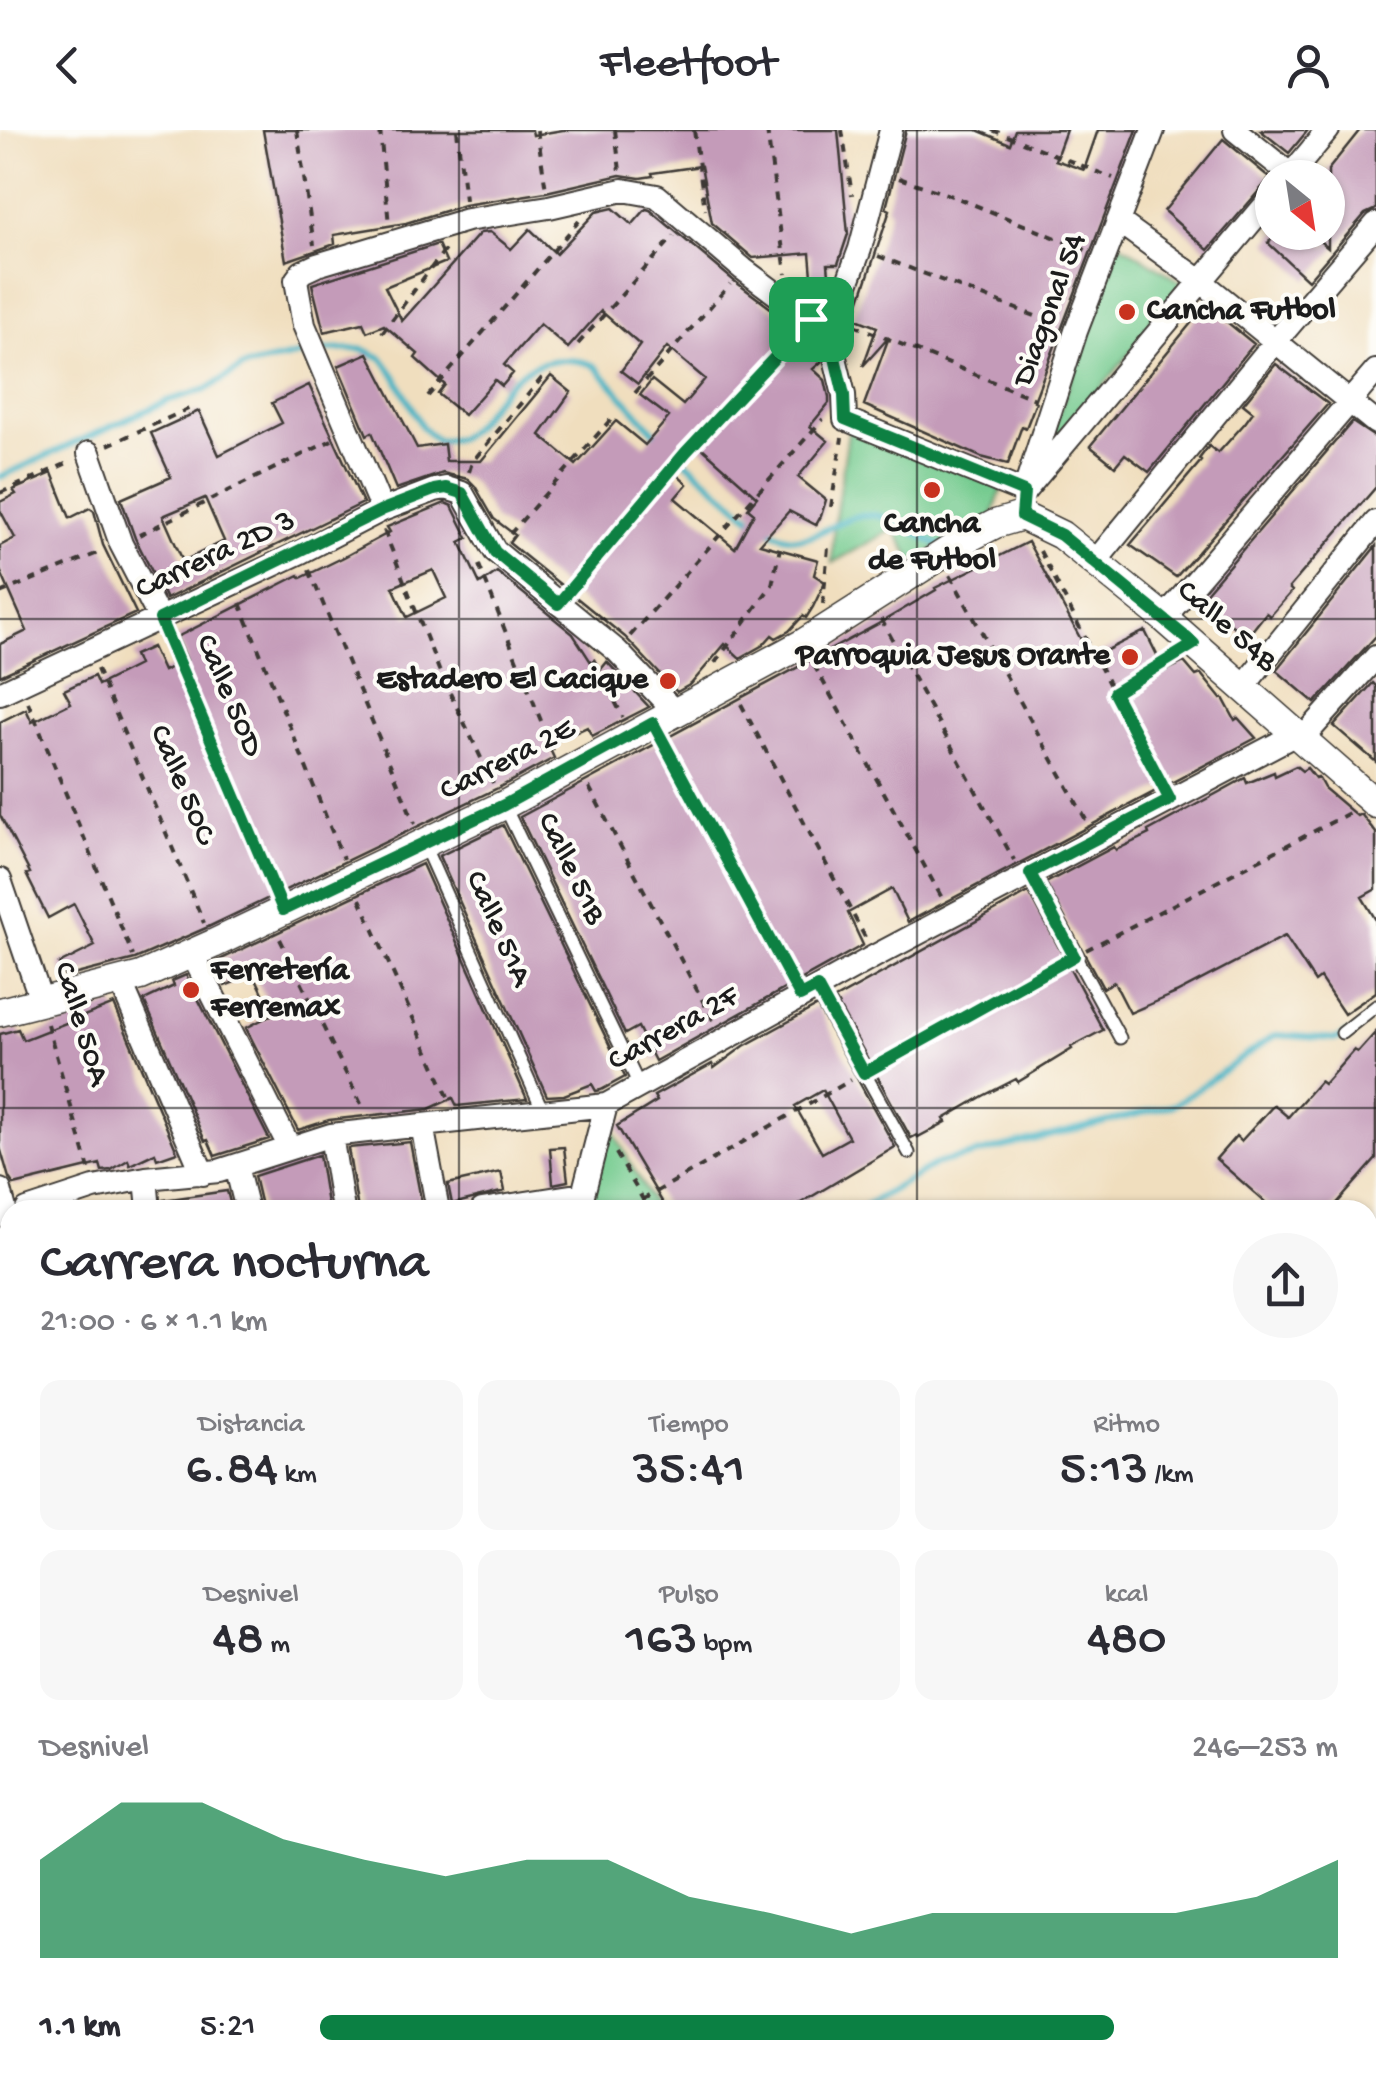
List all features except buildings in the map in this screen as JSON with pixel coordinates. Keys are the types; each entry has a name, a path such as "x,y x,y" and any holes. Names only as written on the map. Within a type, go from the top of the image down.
{"street":[{"path":"891,130 860,249 825,323 844,395 845,419 1023,504 1255,217"},
{"name":"Diagonal 54","path":"1023,504 1050,405 1153,130"},
{"path":"1236,130 1271,160"},
{"path":"1303,160 1328,130"},
{"path":"382,510 304,325 295,288 307,270 391,240 468,220 611,194 658,196 743,269 789,303 825,323"},
{"path":"1118,221 1202,282 1376,423"},
{"path":"1095,562 1376,224"},
{"path":"1164,618 1376,371"},
{"name":"Calle 50D","path":"89,453 122,544 160,619"},
{"name":"Carrera 2D 3","path":"10,688 382,510 434,490 446,488 462,493"},
{"path":"462,493 487,558 558,604 617,651 653,723"},
{"name":"Carrera 2E","path":"0,1012 131,979 203,949 504,805 653,723 717,680 811,639 1023,504"},
{"name":"Calle 54B","path":"1023,504 1164,618 1375,800"},
{"path":"1242,687 1376,522"},
{"path":"1299,737 1376,657"},
{"name":"Carrera 2F","path":"57,1200 146,1178 203,1174 331,1135 543,1111 603,1115 640,1087 875,956 1096,838 1299,737"},
{"name":"Calle 50A","path":"0,880 42,1003"},
{"path":"203,949 289,1146"},
{"path":"131,979 203,1174"},
{"path":"582,1200 603,1115"},
{"path":"422,1125 436,1200"},
{"path":"331,1135 342,1200"},
{"path":"236,1166 244,1200"},
{"path":"146,1178 148,1200"}],"lane":[{"name":"Calle 51B","path":"504,805 640,1087"},
{"name":"Calle 51A","path":"423,843 543,1111"},
{"path":"1026,875 1120,1038"},
{"path":"809,992 864,1073 909,1153"},
{"path":"1342,1032 1376,1006"}],"path":[{"path":"297,130 307,270"},
{"path":"380,130 391,240"},
{"path":"382,333 468,220 457,130"},
{"path":"537,130 549,207"},
{"path":"428,396 611,194 615,130"},
{"path":"694,130 709,240"},
{"path":"767,130 789,303"},
{"path":"842,130 854,209"},
{"path":"992,130 1131,186"},
{"path":"878,171 955,197 1104,258"},
{"path":"578,344 687,221"},
{"path":"860,249 1076,331"},
{"path":"635,393 743,269"},
{"path":"558,604 686,452 825,323 1050,405"},
{"path":"462,493 472,462 546,373"},
{"path":"617,651 844,395"},
{"path":"613,417 487,558 570,770 723,1039"},
{"path":"831,508 845,419"},
{"path":"0,593 122,544 350,431"},
{"name":"Calle 51B","path":"382,510 382,527 432,652 504,805"},
{"path":"828,547 811,639 951,915"},
{"path":"780,548 772,585 717,680 875,956"},
{"path":"301,552 423,843"},
{"path":"1040,552 1170,800"},
{"path":"941,557 1096,838"},
{"path":"871,602 1026,875"},
{"name":"Calle 50D","path":"160,619 276,913 374,1130"},
{"path":"1114,693 1194,644"},
{"path":"586,646 653,723 809,992"},
{"name":"Calle 50C","path":"90,650 203,949"},
{"path":"10,688 131,979"},
{"path":"603,1115 642,1200 1074,956 1375,800"},
{"name":"Calle 50A","path":"42,1003 94,1188"}],"green space":[{"path":"1118,242 1186,285 1043,459"},
{"path":"849,427 1002,487 992,518 913,561 894,529 832,563"},
{"path":"608,1121 651,1200 593,1200"}],"waterway":[{"path":"0,477 167,401 207,389 243,367 323,350 363,349 382,358 422,427 437,441 459,438 470,430 520,374 547,362 563,360 595,366 659,437"},
{"path":"672,449 757,523"},
{"path":"767,529 798,538 846,519 874,515 941,546"},
{"path":"875,1200 936,1164 1174,1105 1275,1035 1337,1039 1346,1034"}],"place":[{"name":"Cancha Futbol","path":"1127,312"},
{"name":"Cancha de Futbol","path":"932,490"},
{"name":"Parroquia Jesus Orante","path":"1130,657"},
{"name":"Estadero El Cacique","path":"668,681"},
{"name":"Ferretería Ferremax","path":"191,990"}],"route":[{"path":"811,319 829,333 844,395 845,419 1024,492 1022,516 1061,535 1194,644 1114,693 1170,800 1030,873 1074,956 864,1073 817,987 800,996 653,723 504,805 283,910 160,619 382,510 446,488 462,493 495,552 558,604 686,452 811,319"}]}
